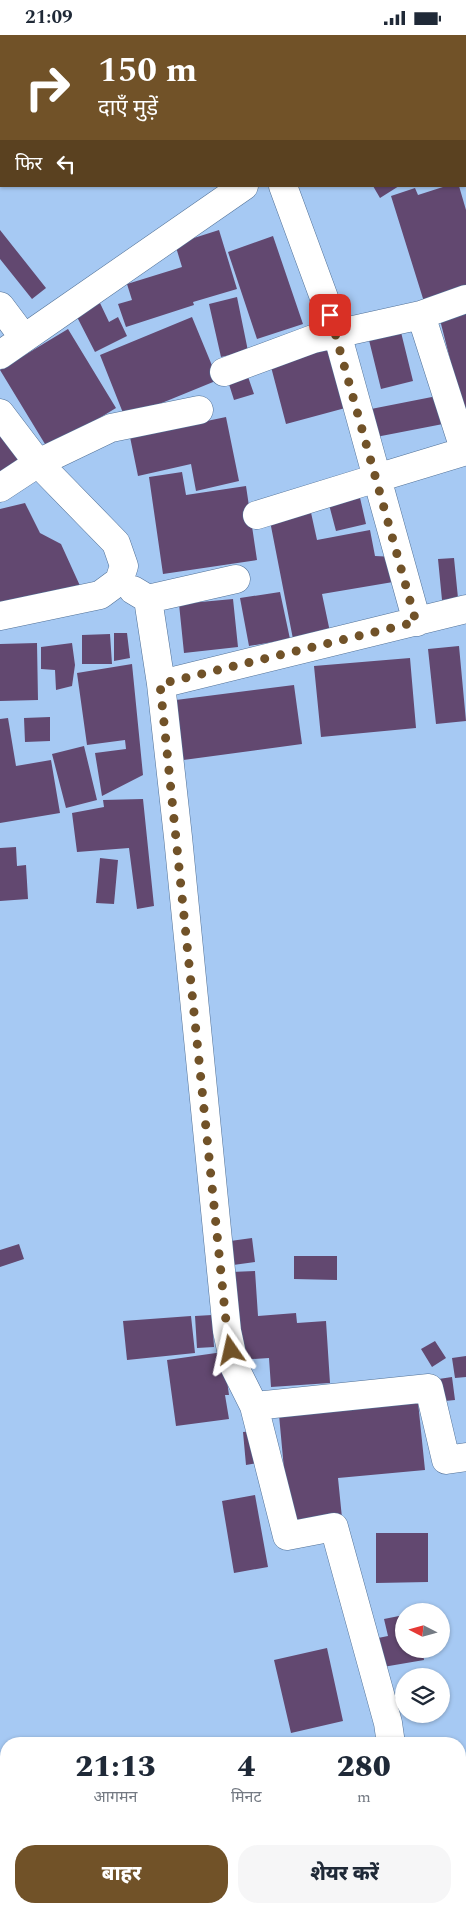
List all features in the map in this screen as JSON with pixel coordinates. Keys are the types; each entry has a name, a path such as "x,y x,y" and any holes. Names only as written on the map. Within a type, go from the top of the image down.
{"street":[{"path":"0,355 243,187"},
{"path":"283,187 337,333 416,622"},
{"path":"224,372 313,339 421,315 466,299"},
{"path":"0,306 24,338"},
{"path":"257,515 465,451 421,315"},
{"path":"0,488 38,463 111,428 199,410"},
{"path":"0,413 38,463 116,543 124,567 119,581 100,595 0,616"},
{"path":"119,581 148,599 236,579"},
{"path":"148,599 160,684 227,1331 236,1368 254,1406 287,1536 334,1527 388,1723 390,1737"},
{"path":"160,684 466,609"},
{"path":"254,1406 428,1388 446,1459 466,1457"}],"building":[{"path":"374,187 397,187 380,198"},
{"path":"443,187 459,187 466,210 466,292 425,305 391,196 415,188 418,195"},
{"path":"0,230 46,288 32,299 0,259"},
{"path":"219,230 237,289 193,302 194,305 126,327 118,304 132,300 127,284 182,267 175,244"},
{"path":"273,236 303,324 257,339 228,252"},
{"path":"237,297 248,351 221,357 209,304"},
{"path":"100,303 109,322 118,317 127,336 95,352 76,315"},
{"path":"466,310 466,418 465,418 439,316"},
{"path":"192,317 218,380 125,418 100,355"},
{"path":"399,324 413,381 381,389 367,332"},
{"path":"68,329 116,408 48,449 0,370"},
{"path":"335,348 349,407 286,424 270,363"},
{"path":"246,371 254,394 234,400 227,378"},
{"path":"437,396 443,424 376,437 371,409"},
{"path":"226,417 239,481 196,491 191,464 138,476 130,437"},
{"path":"0,426 24,460 0,479"},
{"path":"182,472 186,495 246,486 257,560 163,574 149,477"},
{"path":"358,489 366,524 336,531 327,497"},
{"path":"25,503 40,533 61,544 81,588 0,602 0,509"},
{"path":"310,508 317,540 370,530 375,556 395,557 399,581 322,594 330,632 293,639 269,516"},
{"path":"454,558 458,598 442,600 438,559"},
{"path":"280,592 290,639 249,646 240,598"},
{"path":"233,599 238,647 184,653 179,604"},
{"path":"114,633 127,633 130,658 114,661"},
{"path":"110,634 112,664 82,664 82,635"},
{"path":"37,643 38,700 0,701 0,644"},
{"path":"72,643 75,665 72,686 56,690 55,670 41,669 41,647"},
{"path":"459,646 466,721 436,724 428,649"},
{"path":"410,658 416,728 321,737 314,666"},
{"path":"132,664 143,775 102,796 95,753 126,749 125,740 87,745 77,673"},
{"path":"294,685 302,744 176,761 168,701"},
{"path":"50,717 50,741 25,742 24,718"},
{"path":"8,718 16,766 51,760 60,813 0,823 0,719"},
{"path":"84,746 97,800 66,808 52,754"},
{"path":"143,799 154,906 137,909 129,848 77,852 72,813 104,807 103,800"},
{"path":"16,847 17,866 26,865 28,899 0,901 0,848"},
{"path":"100,858 118,860 114,904 96,903"},
{"path":"252,1238 255,1262 226,1266 223,1242"},
{"path":"19,1244 24,1259 0,1267 0,1250"},
{"path":"294,1256 337,1256 337,1280 294,1279"},
{"path":"255,1271 258,1316 296,1313 297,1323 326,1321 330,1383 271,1387 269,1358 237,1360 231,1272"},
{"path":"212,1315 214,1347 197,1348 195,1316"},
{"path":"191,1316 195,1353 127,1360 123,1321"},
{"path":"435,1341 446,1358 432,1367 421,1349"},
{"path":"223,1352 229,1395 225,1395 229,1419 176,1426 167,1360"},
{"path":"466,1356 466,1377 455,1378 452,1358"},
{"path":"452,1377 455,1400 435,1402 432,1380"},
{"path":"418,1402 425,1470 338,1478 342,1518 289,1523 279,1415"},
{"path":"255,1431 258,1463 246,1465 243,1432"},
{"path":"255,1495 268,1567 234,1573 222,1501"},
{"path":"376,1533 428,1533 428,1582 376,1583"},
{"path":"395,1617 395,1658 424,1658 424,1660 383,1667 378,1638 388,1636 384,1619"},
{"path":"327,1648 343,1721 291,1733 274,1660"}],"route":[{"path":"231,1350 227,1331 178,837 160,684 416,622 337,333 330,315"}]}
